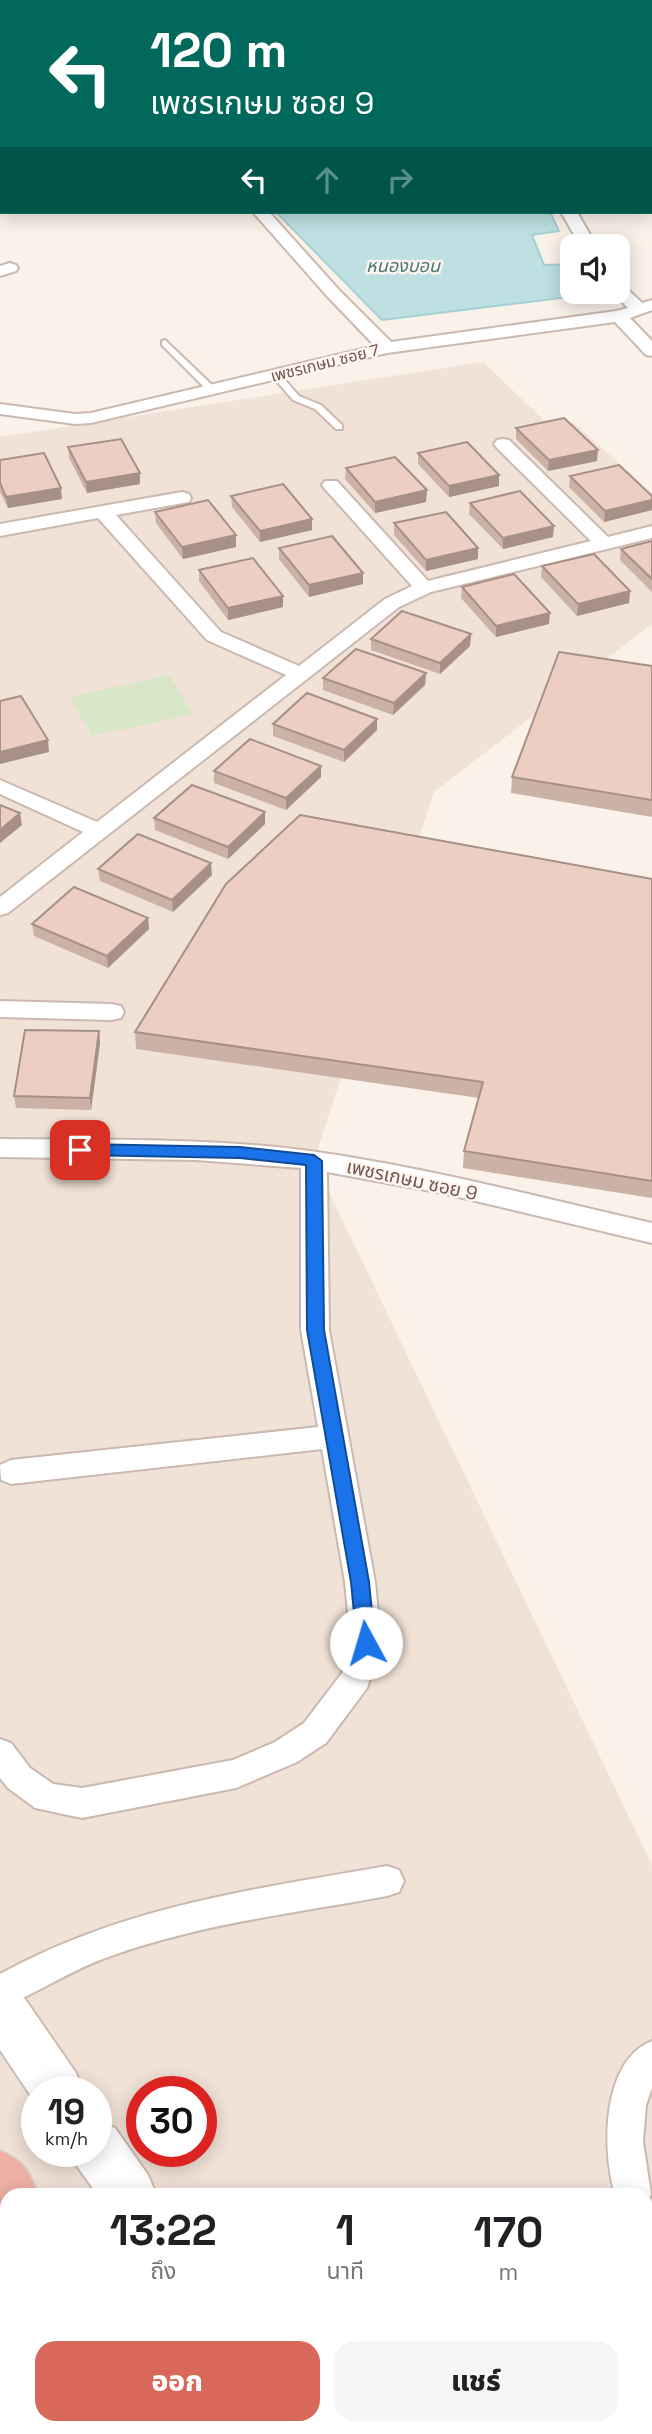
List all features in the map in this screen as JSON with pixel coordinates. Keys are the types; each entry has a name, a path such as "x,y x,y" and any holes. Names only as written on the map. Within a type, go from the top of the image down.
{"main road":[{"path":"0,2006 48,2076"},
{"path":"110,2167 125,2188"}],"street":[{"path":"263,214 333,293 387,348"},
{"path":"570,214 582,234"},
{"path":"630,297 646,307"},
{"name":"เพชรเกษม ซอย 7","path":"0,410 75,419 91,418 387,348 618,316 646,307"},
{"path":"618,316 652,351"},
{"path":"503,444 604,544"},
{"path":"331,485 424,588"},
{"path":"0,530 182,498"},
{"path":"103,512 214,636 301,674"},
{"path":"0,908 392,603 424,588 652,532"},
{"path":"0,786 99,831"},
{"path":"0,1009 112,1012"},
{"name":"เพชรเกษม ซอย 9","path":"0,1148 240,1153 314,1161 410,1177 652,1233"},
{"path":"0,1753 19,1778 46,1798 82,1802 236,1774 286,1752 315,1733 356,1679 366,1643 360,1582 315,1330 314,1161"},
{"path":"11,1472 334,1436"},
{"path":"0,1992 70,1955 127,1934 198,1916 387,1881"},
{"path":"631,2188 625,2171 630,2094 644,2066 652,2058"}],"lane":[{"path":"165,343 212,390"},
{"path":"276,375 296,398 318,407 340,427"}],"shaded area":[{"path":"483,362 551,427 574,423 652,493 652,624 434,792 314,1161 652,1865 652,2188 0,2188 0,437"}],"green space":[{"path":"169,675 193,714 92,736 70,697"}],"water":[{"name":"หนองบอน","path":"278,214 551,214 559,231 532,235 544,265 560,264 560,298 382,320"}],"building":[{"path":"564,418 598,450 549,460 516,428"},
{"path":"121,439 140,473 86,482 68,447"},
{"path":"467,442 499,475 449,486 418,453"},
{"path":"44,453 61,488 6,497 0,483 0,460"},
{"path":"395,457 427,490 375,502 346,468"},
{"path":"619,465 652,496 652,500 605,511 570,476"},
{"path":"283,484 312,519 260,531 231,496"},
{"path":"520,491 554,526 503,538 470,503"},
{"path":"208,500 236,535 182,547 155,512"},
{"path":"446,512 478,548 426,560 394,523"},
{"path":"332,536 363,573 309,585 279,548"},
{"path":"652,541 652,579 621,549"},
{"path":"594,554 630,591 578,604 542,566"},
{"path":"253,558 283,596 228,608 199,570"},
{"path":"514,574 550,613 496,626 462,587"},
{"path":"402,611 471,634 440,663 371,639"},
{"path":"356,649 426,673 394,703 323,678"},
{"path":"559,652 652,666 652,800 512,777"},
{"path":"307,693 377,719 344,750 273,724"},
{"path":"21,696 48,740 0,752 0,701"},
{"path":"250,739 321,766 286,798 214,771"},
{"path":"192,785 265,812 228,847 154,818"},
{"path":"0,805 20,813 0,830"},
{"path":"300,815 652,879 652,1181 464,1151 483,1082 135,1032 226,884"},
{"path":"138,834 211,863 172,900 98,869"},
{"path":"74,887 148,918 107,956 32,924"},
{"path":"25,1030 99,1031 90,1098 14,1096"}],"route":[{"path":"80,1150 240,1153 314,1161 315,1330 360,1582 366,1643"}]}
